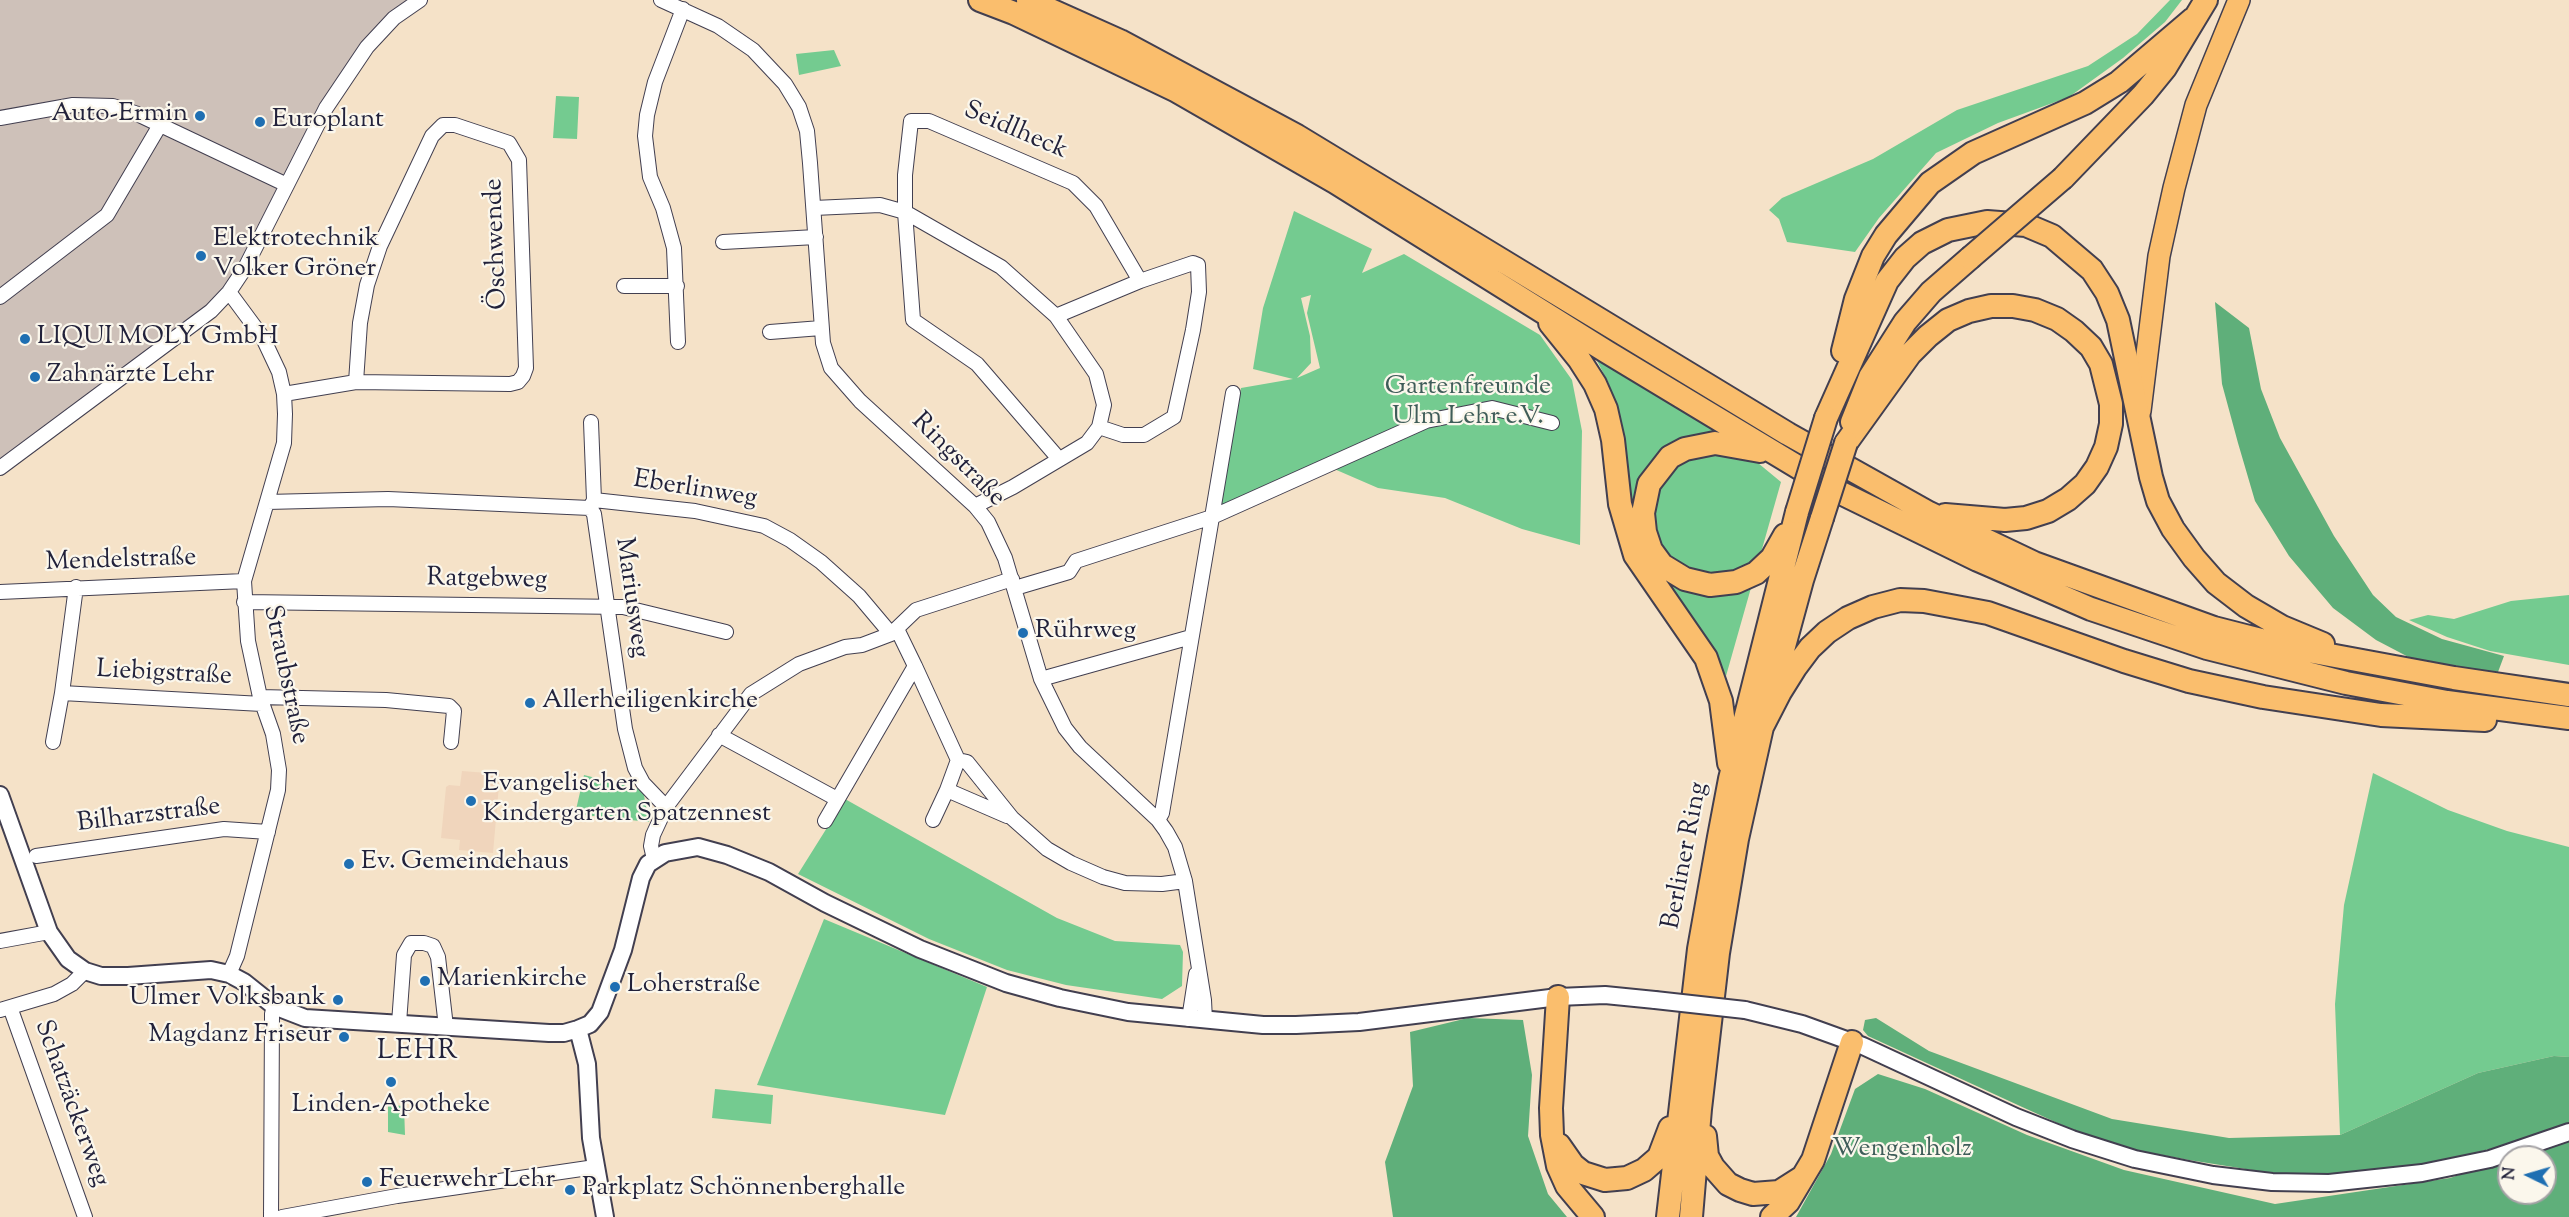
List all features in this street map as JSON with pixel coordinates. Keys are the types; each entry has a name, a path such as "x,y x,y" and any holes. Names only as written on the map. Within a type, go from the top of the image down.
{"highway":[{"path":"980,0 1024,18 1175,90 1290,155 1841,493 1922,534 2091,609 2207,648 2346,683 2534,715 2569,718"},
{"path":"1028,0 1120,41 1297,136 1788,434 1929,513 2034,563 2195,622 2292,648 2569,695"},
{"path":"1864,406 1870,377 1905,322 1931,292 2063,178 2143,95 2165,68 2206,0"},
{"path":"1776,454 1715,443 1685,449 1670,457 1649,484 1643,513 1645,532 1651,550 1662,565 1685,579 1710,585 1736,582 1756,573 1772,558 1797,512 1826,418 1863,276 1886,235 1930,183 1973,153 2085,103 2119,82 2193,20"},
{"path":"1826,418 1887,281 1905,258 1922,243 1948,230 1970,224 2005,222 2026,225 2052,236 2092,270 2107,293 2118,320 2158,501 2173,529 2194,558 2216,583 2246,606 2282,627 2366,662"},
{"path":"1864,406 1928,336 1948,320 1969,311 1991,306 2013,306 2035,310 2057,319 2091,347 2101,364 2109,394 2111,424 2106,447 2097,467 2077,491 2048,511 2026,518 1993,520 1929,513"},
{"path":"1538,309 1579,359 1606,409 1613,440 1620,504 1627,532 1635,555 1646,574 1706,658 1717,684 1724,718 1730,779"},
{"name":"Berliner Ring","path":"1668,1217 1690,1112 1737,839 1762,727 1802,580 1846,443 1864,406"},
{"name":"Berliner Ring","path":"1691,1217 1690,1112 1699,950 1730,779 1797,512"},
{"path":"1762,727 1779,692 1809,648 1848,618 1873,607 1900,600 1924,601 1988,613 2124,661 2189,681 2262,698 2427,718 2490,720 2534,715"},
{"path":"1558,997 1551,1108 1552,1135 1558,1166 1567,1186 1593,1217"},
{"path":"1772,1217 1788,1202 1813,1160 1852,1042"},
{"path":"1552,1135 1569,1160 1583,1173 1605,1180 1627,1178 1644,1170 1659,1157 1668,1130 1690,1112 1707,1156 1713,1167 1728,1184 1753,1194 1767,1194 1787,1189 1804,1175"}],"main road":[{"path":"2139,422 2159,256 2174,188 2208,70 2239,0"}],"street":[{"path":"0,468 211,311 229,292 244,268 326,108 367,47 394,18 420,0"},
{"name":"Ringstraße","path":"662,0 718,26 753,50 785,84 799,107 807,131 821,328 828,360 840,379 919,456 975,506 988,522 998,541 1013,583 1041,680 1065,728 1080,747 1158,820 1175,847 1185,881 1198,960 1197,1020"},
{"path":"678,342 674,248 663,208 650,177 645,136 647,115 655,82 683,9"},
{"path":"0,118 73,105 113,106 160,125 286,185"},
{"name":"Seidlheck","path":"905,212 905,175 911,122 930,121 1073,183 1096,206 1140,281"},
{"path":"0,297 107,215 160,125"},
{"name":"Öschwende","path":"284,394 356,382 510,384 518,382 524,376 526,368 519,160 509,143 455,125 443,125 432,135 380,246 368,285 360,323 356,382"},
{"path":"814,208 880,205 905,212 1001,267 1056,316 1096,374 1104,405 1100,427 1087,443 1013,487 975,506"},
{"path":"905,212 913,320 977,364 1059,459"},
{"path":"723,242 816,237"},
{"path":"1056,316 1140,281 1193,263 1198,265 1199,292 1196,312 1174,417 1144,435 1123,435 1100,427"},
{"path":"624,286 676,286"},
{"name":"Straubstraße","path":"228,974 237,956 278,790 279,770 273,735 261,700 249,646 243,581 284,443 284,394 279,372 263,338 229,292"},
{"path":"770,332 821,328"},
{"path":"1158,820 1162,813 1233,393"},
{"path":"654,859 651,846 666,807 719,735 751,694 774,677 799,664 845,647 862,645 894,632 916,610 1013,583 1069,572 1076,561 1212,517 1426,421 1492,408 1552,423"},
{"name":"Mariusweg","path":"591,422 592,504 625,729 636,768 643,783 666,807"},
{"name":"Eberlinweg","path":"267,502 388,499 592,504 696,511 764,526 790,540 821,562 894,632"},
{"name":"Mendelstraße","path":"0,592 243,581"},
{"name":"Liebigstraße","path":"53,742 76,587"},
{"name":"Ratgebweg","path":"244,602 392,602 623,607 726,632"},
{"path":"894,632 915,666 958,760 933,820"},
{"path":"1041,680 1191,637"},
{"path":"825,821 915,666"},
{"name":"Liebigstraße","path":"62,693 261,700 386,700 449,706 454,711 451,742"},
{"path":"719,735 837,799"},
{"path":"958,760 967,762 1012,818 1052,852 1071,863 1103,877 1125,883 1143,885 1185,881"},
{"path":"947,790 1012,818"},
{"path":"0,795 6,825 49,932 68,959 85,971 117,976 212,970 228,974 244,982 274,1006 305,1018 549,1033 564,1033 590,1024 600,1012 620,959 641,878 654,859 686,848 714,850 769,872 825,903 920,949 1006,983 1105,1007 1197,1020 1263,1025 1327,1024 1558,997 1605,995 1745,1010 1802,1024 1852,1042 2016,1117 2072,1139 2135,1159 2213,1175 2272,1182 2329,1182 2422,1173 2490,1159 2569,1132"},
{"name":"Bilharzstraße","path":"36,856 224,830 267,832"},
{"path":"0,941 49,932"},
{"path":"399,1023 404,955 411,943 424,943 434,946 438,957 446,1027"},
{"path":"5,1009 54,994 72,984 85,971"},
{"path":"271,1217 271,1025 274,1006"},
{"name":"Schatzäckerweg","path":"5,1009 85,1217"},
{"path":"578,1029 587,1064 591,1138 605,1217"},
{"path":"282,1217 397,1196 596,1167"}],"shaded area":[{"path":"0,0 420,0 367,47 229,292 0,468"},
{"name":"Evangelischer Kindergarten Spatzennest","path":"462,771 500,774 493,853 459,850 460,840 441,838 446,787 460,786"}],"green space":[{"path":"2170,0 2182,0 2165,22 2123,58 2069,97 1998,123 1936,153 1879,218 1855,252 1787,242 1779,219 1769,210 1782,198 1873,159 1957,110 2088,66 2137,34"},
{"path":"834,50 841,66 799,75 796,54"},
{"path":"556,96 579,97 577,139 553,138"},
{"name":"Gartenfreunde Ulm Lehr e.V.","path":"1294,211 1372,249 1362,273 1404,254 1540,335 1572,380 1582,431 1580,545 1522,529 1445,498 1378,488 1318,462 1218,509 1241,388 1293,379 1253,369 1263,308","holes":["1311,295 1307,313 1320,368 1297,378 1311,363 1310,336 1301,298"]},
{"path":"2215,302 2249,328 2261,389 2280,438 2334,536 2373,595 2396,617 2442,639 2504,656 2498,672 2418,662 2376,640 2333,608 2289,556 2255,501 2238,443 2222,384"},
{"path":"1595,357 1718,430 1781,482 1726,676 1712,651 1646,563 1629,501 1609,384"},
{"path":"2569,595 2569,665 2490,651 2447,637 2409,620 2428,615 2454,619 2511,601"},
{"path":"2373,773 2448,810 2507,831 2569,847 2569,1057 2554,1056 2478,1073 2340,1135 2335,1004 2344,905"},
{"path":"584,775 643,790 649,822 575,814"},
{"path":"845,799 1057,918 1115,941 1180,945 1183,952 1182,986 1162,999 1066,985 1007,970 929,939 798,874"},
{"path":"824,919 987,987 945,1115 757,1085"},
{"path":"1468,1018 1523,1020 1532,1075 1528,1136 1548,1194 1567,1217 1393,1217 1385,1162 1413,1086 1410,1032"},
{"path":"1876,1018 1929,1051 2112,1119 2229,1138 2340,1135 2478,1073 2554,1056 2569,1057 2569,1125 2519,1142 2497,1145 2497,1147 2432,1163 2330,1177 2277,1174 2135,1150 2073,1130 1868,1036 1863,1030 1865,1020"},
{"name":"Wengenholz","path":"1878,1074 1925,1089 2027,1135 2124,1170 2275,1204 2450,1178 2497,1162 2497,1205 2557,1205 2557,1145 2545,1145 2569,1137 2569,1217 1796,1217 1831,1154 1855,1089"},
{"path":"715,1089 773,1095 771,1124 712,1118"},
{"path":"388,1105 404,1106 405,1135 388,1132"}],"place":[{"name":"Auto-Ermin","path":"200,116"},
{"name":"Europlant","path":"260,122"},
{"name":"Elektrotechnik Volker Gröner","path":"201,256"},
{"name":"LIQUI MOLY GmbH","path":"25,339"},
{"name":"Zahnärzte Lehr","path":"35,377"},
{"name":"Rührweg","path":"1023,633"},
{"name":"Allerheiligenkirche","path":"530,703"},
{"name":"Evangelischer Kindergarten Spatzennest","path":"471,801"},
{"name":"Ev. Gemeindehaus","path":"349,864"},
{"name":"Marienkirche","path":"425,981"},
{"name":"Loherstraße","path":"615,987"},
{"name":"Ulmer Volksbank","path":"338,1000"},
{"name":"Magdanz Friseur","path":"344,1037"},
{"name":"Linden-Apotheke","path":"391,1082"},
{"name":"Feuerwehr Lehr","path":"367,1182"},
{"name":"Parkplatz Schönnenberghalle","path":"570,1190"}],"district":[{"name":"LEHR","path":"418,1053"}]}
